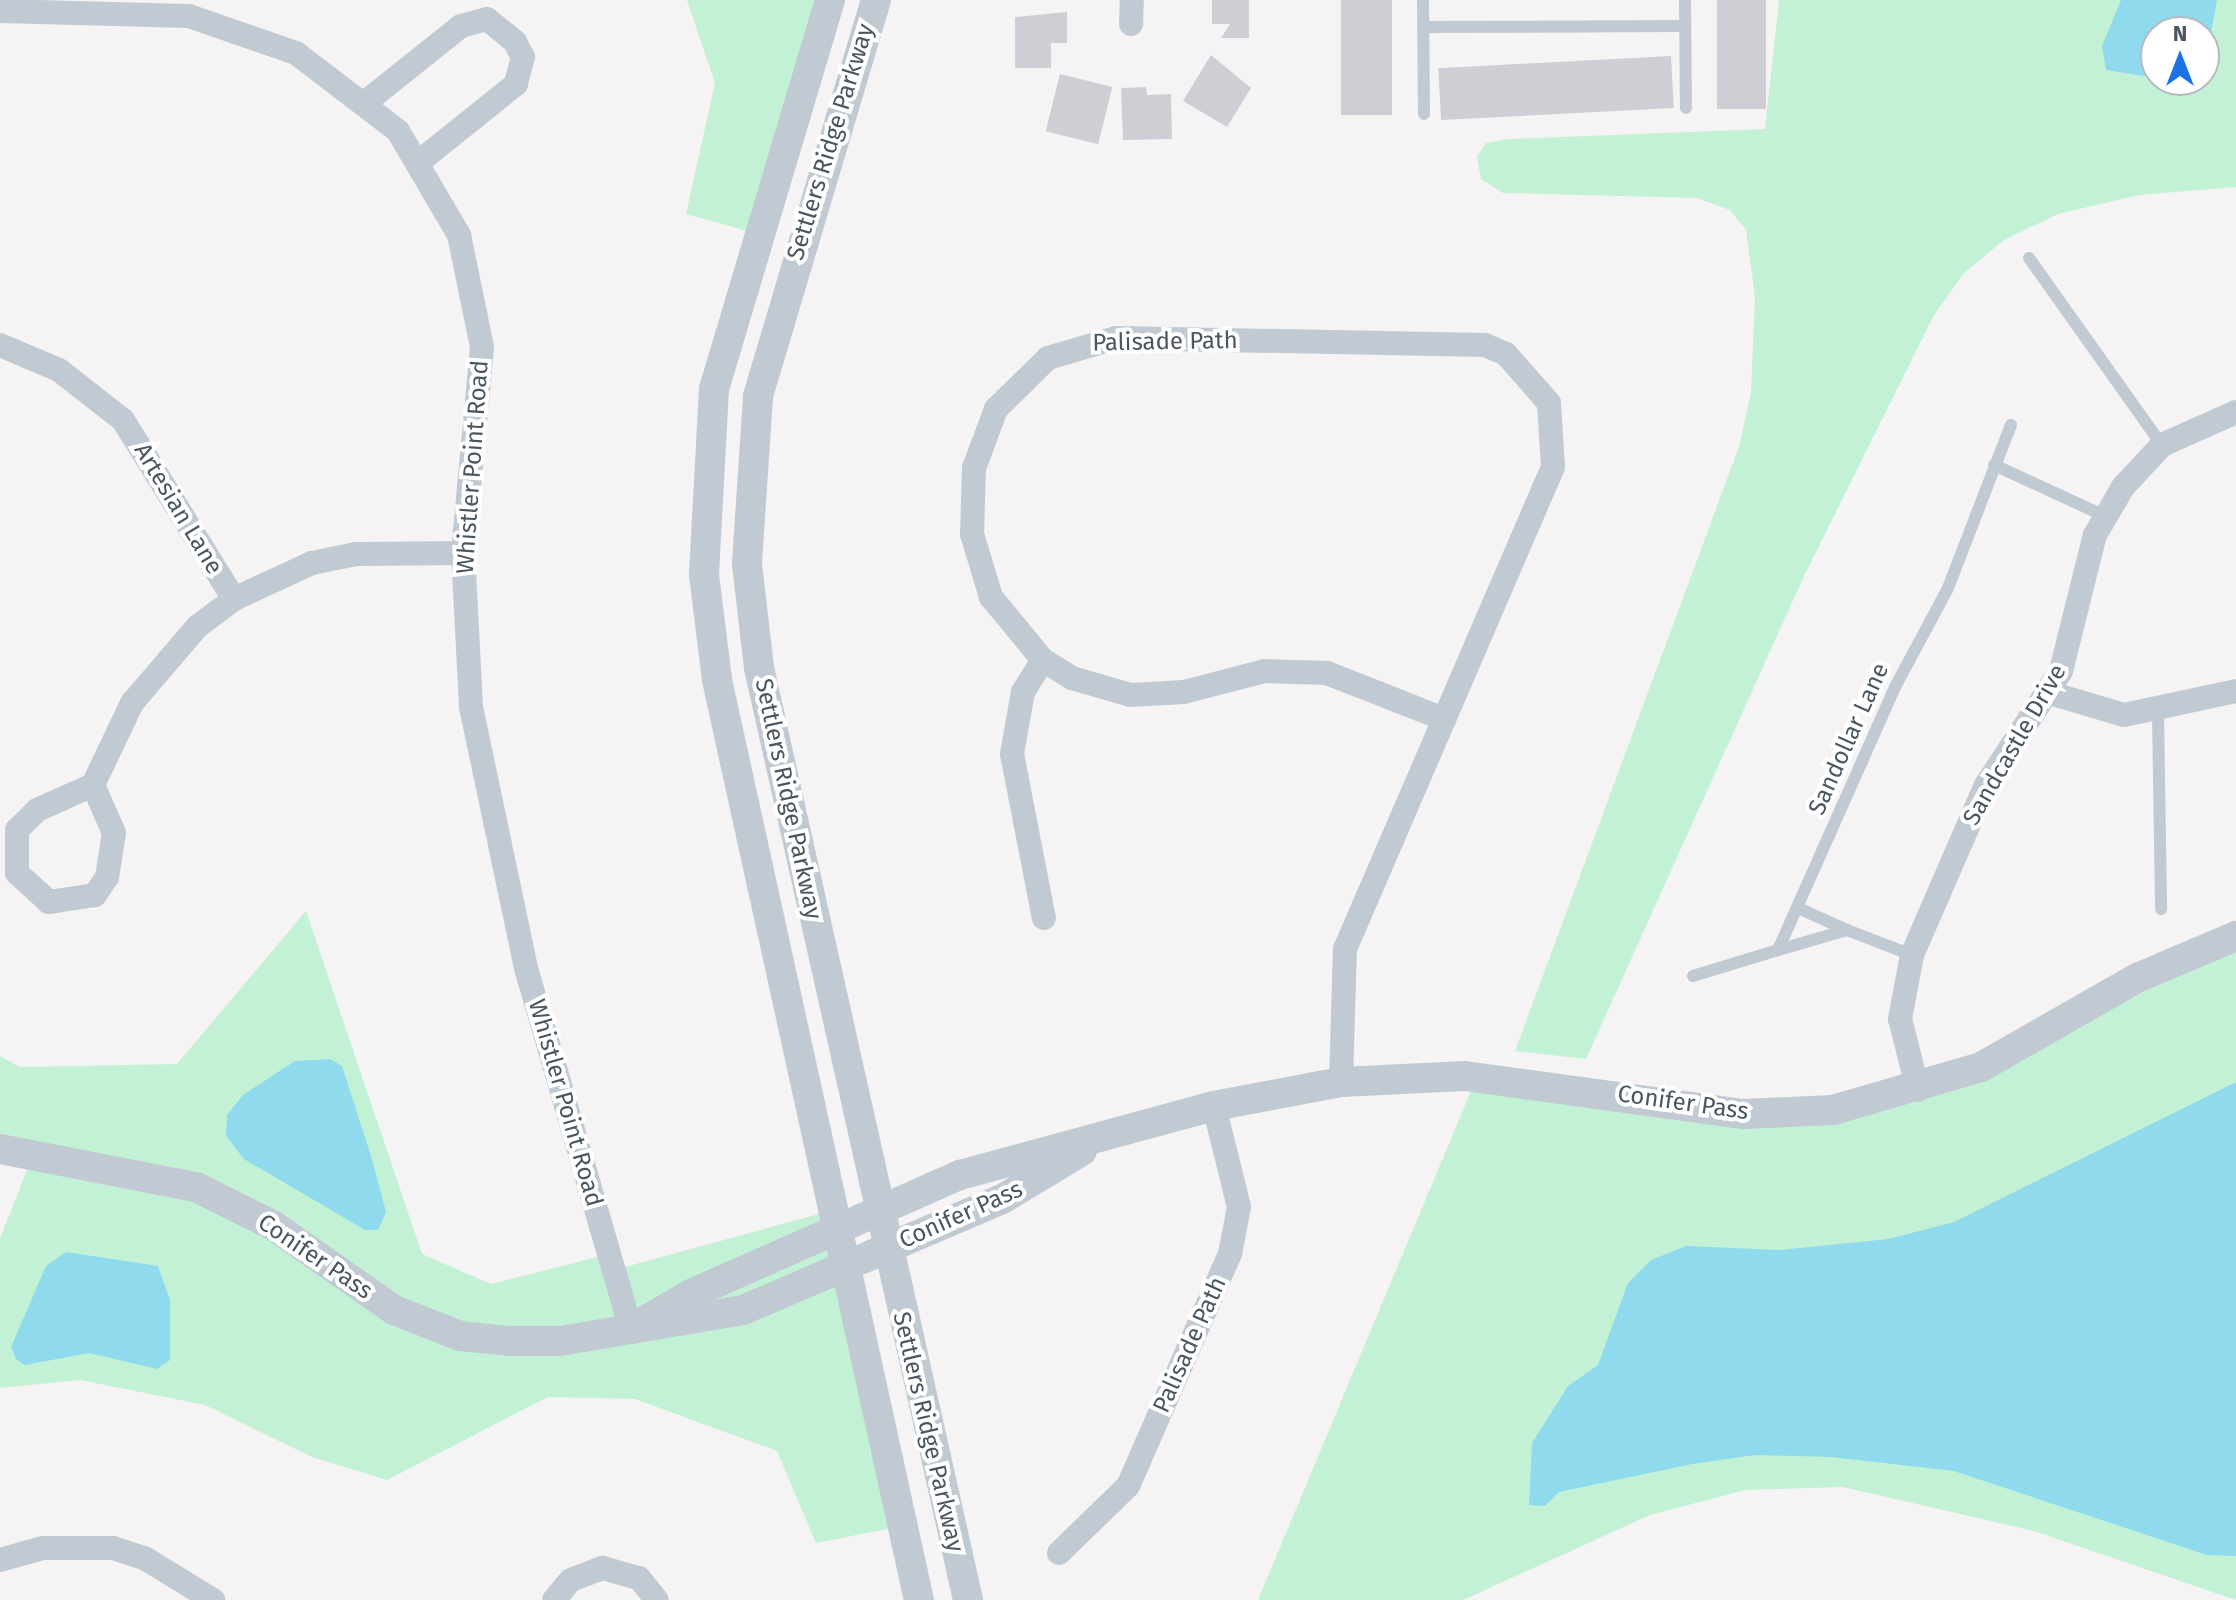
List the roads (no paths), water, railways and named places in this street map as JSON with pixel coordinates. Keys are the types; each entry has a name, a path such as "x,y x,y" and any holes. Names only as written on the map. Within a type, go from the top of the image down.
{"street":[{"name":"Settlers Ridge Parkway","path":"830,0 718,376 702,526 717,680 843,1271 919,1600"},
{"name":"Settlers Ridge Parkway","path":"876,0 771,340 745,520 759,668 885,1250 968,1600"},
{"name":"Whistler Point Road","path":"0,11 189,16 296,53 367,101 421,160 459,235 480,319 482,373 463,553 471,707 493,825 526,968 631,1329"},
{"path":"367,101 461,26 487,19 507,33 523,57 516,84 421,160"},
{"name":"Palisade Path","path":"1341,1082 1345,949 1444,719 1557,446 1537,382 1485,345 1116,338 1048,358 996,409 981,437 972,534 991,597 1043,660 1072,678 1130,695 1184,692 1265,671 1327,673 1444,719"},
{"name":"Artesian Lane","path":"0,345 59,370 123,420 234,599"},
{"name":"Sandcastle Drive","path":"1918,1090 1900,1019 1912,955 1986,785 2050,693 2105,516 2162,445 2236,412"},
{"path":"93,785 114,833 107,877 95,895 49,902 17,873 17,830 37,810 93,785 132,703 197,627 234,599 312,563 356,554 463,553"},
{"path":"1043,660 1019,705 1012,754 1044,918"},
{"path":"2050,693 2124,715 2158,713 2236,691"},
{"name":"Conifer Pass","path":"631,1329 691,1294 835,1233 960,1175 1214,1106 1341,1082 1518,1079 1743,1114 1833,1110 1918,1090 2016,1051 2137,978 2236,936"},
{"name":"Palisade Path","path":"1059,1553 1128,1486 1230,1254 1239,1207 1214,1106"},
{"name":"Conifer Pass","path":"0,1149 196,1187 274,1226 394,1310 460,1336 560,1341 743,1310 843,1271 1004,1198 1100,1139"},
{"path":"0,1560 43,1548 113,1548 146,1559 213,1600"},
{"path":"554,1600 571,1580 603,1568 639,1578 657,1600"}],"lane":[{"path":"1423,0 1424,114"},
{"path":"1685,0 1686,108"},
{"path":"1423,27 1685,26"},
{"path":"2029,258 2162,445"},
{"name":"Sandollar Lane","path":"1778,950 1895,687 1948,588 2011,425"},
{"path":"1994,465 2105,516"},
{"path":"2158,713 2161,909"},
{"path":"1798,908 1912,955"},
{"path":"1693,976 1847,930"}],"water":[{"path":"2121,0 2217,0 2214,16 2140,16 2140,75 2106,70 2102,46"},
{"path":"330,1059 342,1066 371,1156 386,1212 378,1230 365,1230 244,1159 226,1136 227,1115 243,1095 295,1061"},
{"path":"2236,1082 2236,1556 2207,1555 1954,1471 1831,1457 1755,1455 1692,1464 1559,1492 1545,1506 1529,1505 1532,1443 1568,1386 1598,1365 1628,1283 1651,1260 1686,1246 1780,1250 1888,1239 1954,1222"},
{"path":"66,1252 158,1266 170,1300 170,1360 157,1369 89,1353 25,1365 16,1359 11,1347 46,1266"}]}
